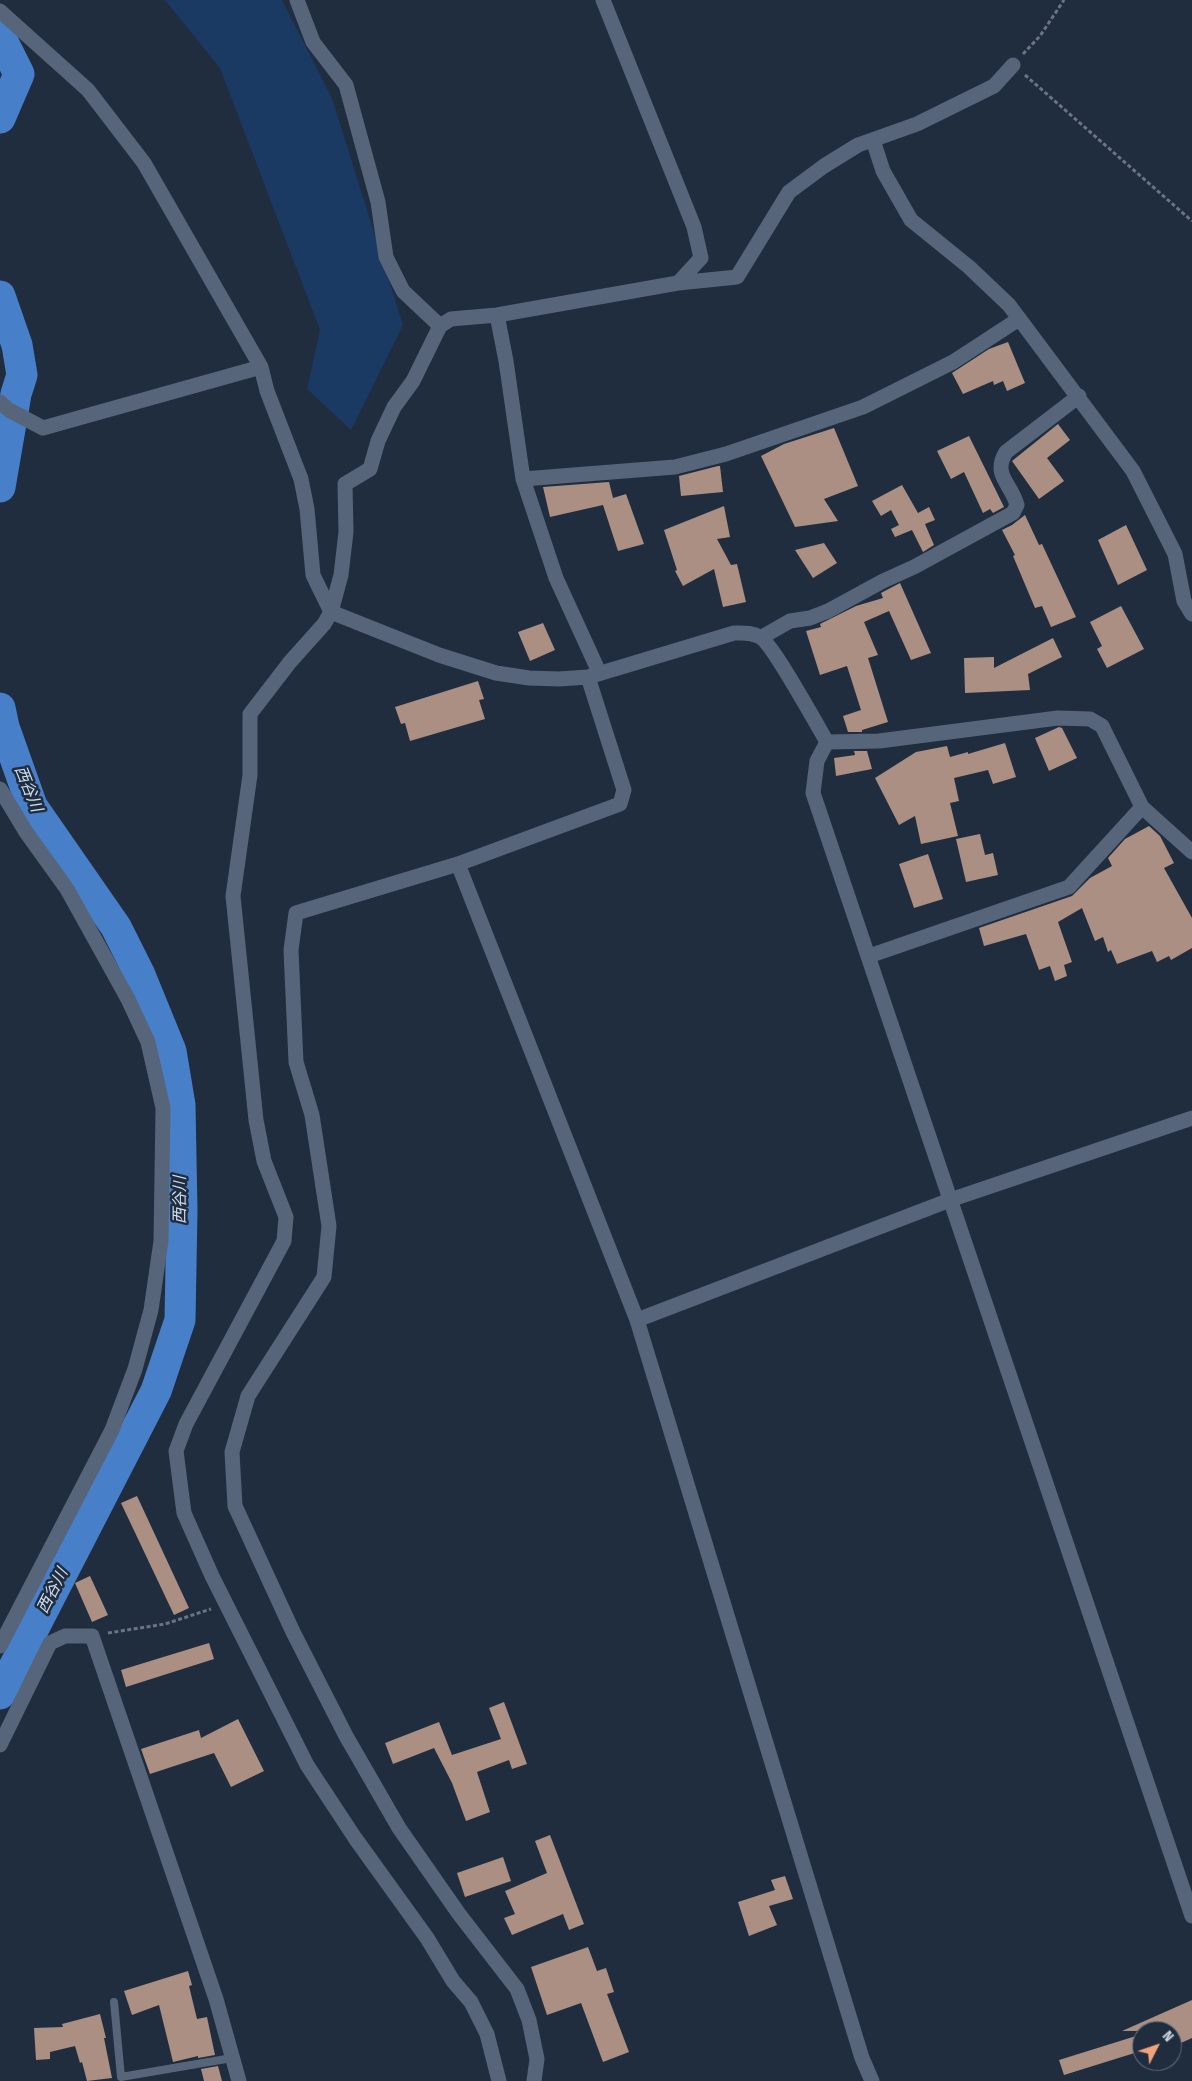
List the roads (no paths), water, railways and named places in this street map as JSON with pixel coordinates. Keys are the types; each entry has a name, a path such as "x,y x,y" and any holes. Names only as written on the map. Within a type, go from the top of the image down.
{"street":[{"path":"297,0 314,42 346,85 378,202 386,257 403,290 440,326"},
{"path":"602,0 694,227 701,258 678,283"},
{"path":"0,11 88,90 144,163 261,367 266,392 301,479 307,509 312,575 331,612 439,655 496,673 559,680 594,674 734,633 748,633 762,637 777,657 827,742"},
{"path":"498,2081 487,2034 471,2002 453,1981 426,1938 354,1838 307,1765 226,1604 184,1513 176,1451 186,1424 284,1241 286,1216 264,1161 256,1120 233,896 250,775 250,714 290,662 324,624 331,612 341,575 346,532 345,484 370,469 378,441 394,407 414,381 440,326 451,319 497,315 678,283 737,276 789,192 824,166 858,145 917,124 994,86 1013,65"},
{"path":"873,140 883,171 911,220 969,267 1009,305 1133,470 1175,554 1184,601 1192,614"},
{"path":"497,315 506,361 523,478 556,578 594,674 624,790 620,804 458,864 296,914 291,950 296,1062 312,1115 329,1226 324,1277 248,1396 232,1452 235,1506 292,1632 346,1736 399,1828 459,1914 516,1988 529,2020 537,2060 534,2081"},
{"path":"523,478 675,467 726,454 863,407 952,362 1019,319"},
{"path":"4,406 43,428 261,367"},
{"path":"762,637 790,621 810,618 828,611 1013,513 1017,504 1001,474 1000,466 1002,459 1006,452 1079,396"},
{"path":"827,742 879,740 1058,718 1090,719 1102,726 1142,807 1192,852"},
{"path":"827,742 817,761 813,793 1192,1916"},
{"path":"0,789 26,832 68,890 128,999 148,1042 163,1108 161,1241 151,1310 135,1369 112,1430 0,1646"},
{"path":"869,956 1070,887 1142,807"},
{"path":"458,864 637,1320 862,2058 872,2081"},
{"path":"637,1320 950,1200 1192,1118"},
{"path":"0,1745 50,1643 65,1636 92,1636 216,1999 239,2081"}],"lane":[{"path":"114,2002 121,2077 232,2058"}],"waterway":[{"name":"西谷川","path":"0,36 19,74 0,118"},
{"name":"西谷川","path":"0,296 17,345 22,375 16,394 0,487"},
{"name":"西谷川","path":"0,708 4,727 32,806 116,927 140,975 171,1051 180,1105 182,1211 180,1320 156,1391 0,1694"}]}
